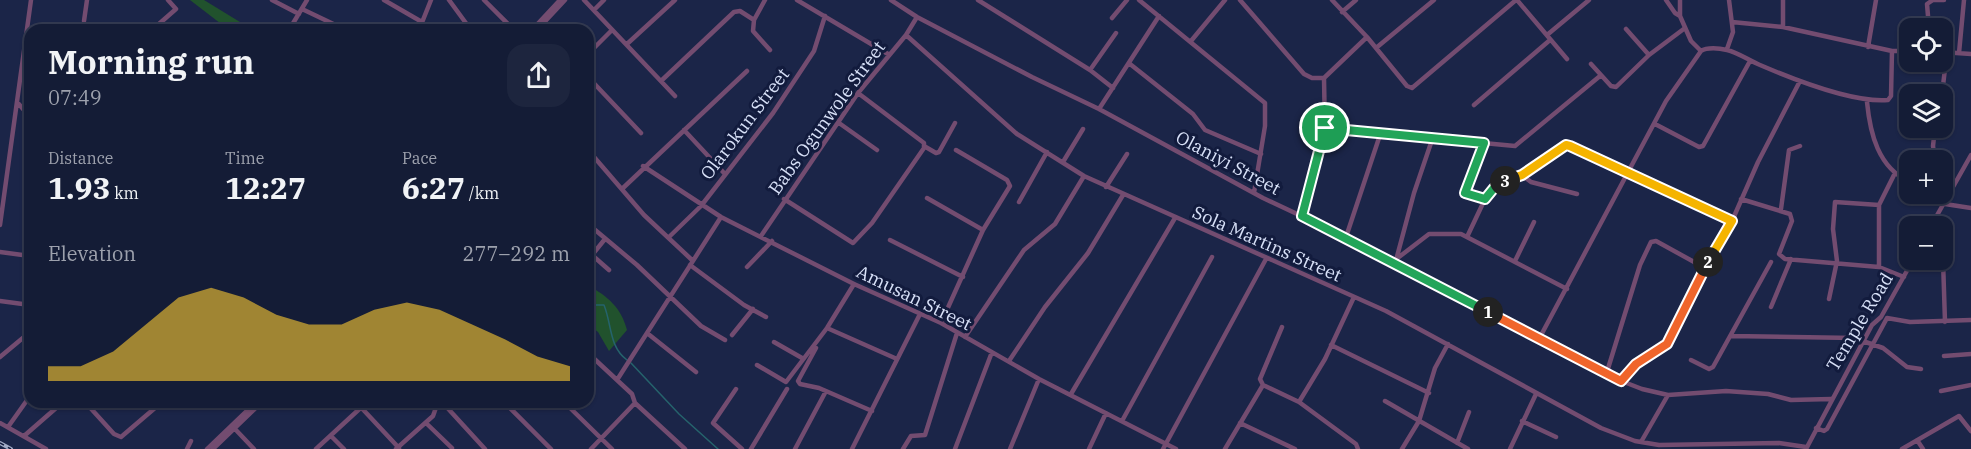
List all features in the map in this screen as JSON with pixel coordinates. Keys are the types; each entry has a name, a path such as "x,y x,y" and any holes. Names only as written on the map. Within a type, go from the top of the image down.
{"street":[{"path":"28,24 31,0"},
{"path":"84,21 87,0"},
{"path":"159,24 176,9 168,0"},
{"path":"272,0 331,24"},
{"path":"292,24 307,0"},
{"path":"384,0 422,22 430,0"},
{"path":"449,0 467,24"},
{"path":"484,0 508,24"},
{"path":"538,24 561,0"},
{"path":"543,24 566,0"},
{"path":"584,0 675,96"},
{"path":"594,10 604,0"},
{"path":"627,44 675,0"},
{"path":"765,0 754,20 753,31 770,50"},
{"path":"797,0 888,54"},
{"name":"Olaniyi Street","path":"891,0 917,17 1099,109 1254,193 1346,237 1606,375 1651,392 1668,395 1726,391 1768,394 1791,400 1831,399"},
{"path":"978,0 1090,70 1113,88"},
{"path":"1112,18 1127,0"},
{"path":"1139,0 1265,104 1262,154 1254,193"},
{"path":"1191,41 1225,0"},
{"path":"1240,0 1304,74 1312,78 1324,78 1367,37"},
{"path":"1332,0 1367,37 1407,86 1412,88 1517,0 1566,59"},
{"path":"1342,12 1356,0"},
{"path":"1376,48 1434,0"},
{"path":"1474,105 1589,0"},
{"path":"1666,0 1680,16"},
{"path":"1680,0 1680,16 1690,41 1703,50 1726,49 1814,87 1861,97 1867,102 1871,133 1894,175 1899,177"},
{"path":"1726,49 1731,41 1732,22 1729,0"},
{"path":"1783,0 1783,27"},
{"path":"1868,47 1876,0"},
{"path":"1928,18 1927,3 1933,0 1944,0"},
{"path":"1956,0 1964,0 1959,53"},
{"path":"662,81 734,12 740,11 754,20"},
{"name":"Olarokun Street","path":"669,237 701,206 724,173 773,113 814,51 825,16"},
{"path":"1099,109 1159,16"},
{"name":"Babs Ogunwole Street","path":"761,236 858,93 906,35 917,17"},
{"path":"1732,22 1783,27 1868,47 1899,51"},
{"path":"1591,64 1600,76 1616,87 1649,55 1685,28"},
{"path":"1626,29 1649,55"},
{"path":"594,48 612,30"},
{"path":"1090,70 1116,33"},
{"name":"Sola Martins Street","path":"906,35 1017,134 1084,176 1386,311 1601,428 1641,442 1679,447 1779,443 1806,448"},
{"path":"1539,339 1676,86 1703,50"},
{"path":"0,225 2,194 24,51"},
{"path":"1867,102 1888,100 1891,96 1892,51"},
{"path":"1953,53 1971,54"},
{"path":"1655,124 1699,147 1703,146 1750,61"},
{"path":"1130,64 1193,114 1205,130 1262,154"},
{"path":"623,188 643,166 747,71"},
{"path":"1325,128 1510,146 1520,144 1600,76"},
{"path":"1302,216 1325,128 1324,78"},
{"path":"1621,381 1636,364 1667,344 1705,268 1732,221 1800,81"},
{"path":"594,83 641,132"},
{"path":"858,93 921,139 924,146 936,153 939,152 955,123"},
{"path":"17,102 24,110"},
{"path":"839,123 876,150"},
{"path":"1063,162 1083,129"},
{"path":"684,130 724,173"},
{"path":"1346,237 1381,132"},
{"path":"1395,264 1399,257 1414,193 1434,137"},
{"path":"1484,143 1465,193 1485,199"},
{"path":"1467,237 1485,199 1498,184 1522,175 1566,145 1630,172 1732,221"},
{"path":"784,199 853,243 872,223 924,146"},
{"path":"1781,209 1789,150 1800,146"},
{"path":"941,323 983,230 1010,186 1007,180 956,150"},
{"path":"1019,202 1047,152"},
{"path":"1106,187 1127,154"},
{"path":"1953,189 1971,155"},
{"path":"594,159 691,263 766,317"},
{"name":"Amusan Street","path":"643,166 721,217 854,284 941,323 1040,380 1071,394 1165,446 1176,449"},
{"path":"1522,175 1531,182 1577,194"},
{"path":"1879,267 1879,205 1894,175"},
{"path":"965,337 1024,250 1060,217 1084,176"},
{"path":"1009,361 1044,307 1088,253 1123,195"},
{"path":"927,198 983,230"},
{"path":"1741,199 1781,209 1792,217 1779,254 1791,259 1837,261 1879,267 1904,277"},
{"path":"1829,299 1837,261 1833,229 1835,202 1879,205"},
{"path":"1937,216 1945,204 1971,208"},
{"path":"617,380 721,217"},
{"path":"1071,394 1175,218"},
{"path":"1515,261 1534,222"},
{"path":"594,231 606,239 701,326 725,340"},
{"path":"1399,257 1429,234 1444,232 1467,237 1567,290"},
{"path":"594,253 606,239"},
{"path":"890,240 963,277"},
{"path":"747,267 772,241"},
{"path":"1606,375 1640,265 1651,242 1656,241 1705,268"},
{"path":"0,252 24,255"},
{"path":"594,257 609,270"},
{"path":"1122,421 1212,258"},
{"path":"1165,446 1266,259"},
{"path":"1771,307 1791,259"},
{"path":"1691,360 1711,369 1771,262"},
{"name":"Temple Road","path":"1806,448 1872,325 1884,318 1908,270"},
{"path":"1943,270 1945,322"},
{"path":"757,365 785,382 827,328 854,284"},
{"path":"1299,402 1331,345 1354,297"},
{"path":"0,301 24,304"},
{"path":"732,335 753,309"},
{"path":"852,449 920,314"},
{"path":"1816,428 1826,430 1884,318 1910,322 1971,321"},
{"path":"1281,327 1260,379 1263,385 1299,402 1356,444 1358,449"},
{"path":"827,328 897,359"},
{"path":"648,333 696,372"},
{"path":"903,449 911,436 925,435 957,333"},
{"path":"1731,336 1854,338 1872,343 1907,367 1921,369"},
{"path":"0,357 24,337"},
{"path":"774,342 802,358"},
{"path":"1401,449 1419,421 1435,368 1448,344"},
{"path":"1331,345 1429,393"},
{"path":"816,348 798,381 872,411"},
{"path":"955,449 992,352"},
{"path":"1944,356 1971,354"},
{"path":"594,359 632,394 635,403 684,449"},
{"path":"1010,449 1040,380"},
{"path":"1225,449 1263,385"},
{"path":"1941,391 1971,385"},
{"path":"736,389 713,423 741,449"},
{"path":"751,449 762,426 788,389"},
{"path":"795,449 826,391"},
{"path":"1509,449 1536,394"},
{"path":"1641,442 1668,395"},
{"path":"1385,401 1468,449"},
{"path":"591,449 635,403"},
{"path":"8,427 24,404"},
{"path":"24,436 56,408"},
{"path":"90,408 114,434 122,437 155,408"},
{"path":"207,449 250,408"},
{"path":"213,449 256,408"},
{"path":"316,449 362,408 398,448 426,423 437,408"},
{"path":"447,408 485,449"},
{"path":"510,408 551,449"},
{"path":"570,408 612,449"},
{"path":"1457,443 1470,412"},
{"path":"1089,449 1106,413"},
{"path":"1902,449 1959,416 1971,431"},
{"path":"1522,421 1556,436"},
{"path":"0,423 46,449"},
{"path":"426,423 452,448"},
{"path":"1240,423 1295,449"},
{"path":"235,429 254,449"},
{"path":"332,436 344,449"},
{"path":"1917,440 1923,449"},
{"path":"187,449 191,441"}],"green space":[{"path":"190,0 204,0 243,24 221,24"},
{"path":"594,289 613,303 627,330 609,351 594,329"}],"waterway":[{"path":"594,305 604,305 614,342 621,355 627,360"},
{"path":"631,363 679,414 718,449"}],"railway":[{"path":"0,443 11,449"}],"route":[{"path":"1325,128 1484,143 1465,193 1485,199 1498,184 1522,175 1566,145 1630,172 1732,221 1677,321 1667,344 1636,364 1621,381 1302,216 1320,155 1325,128"}]}
